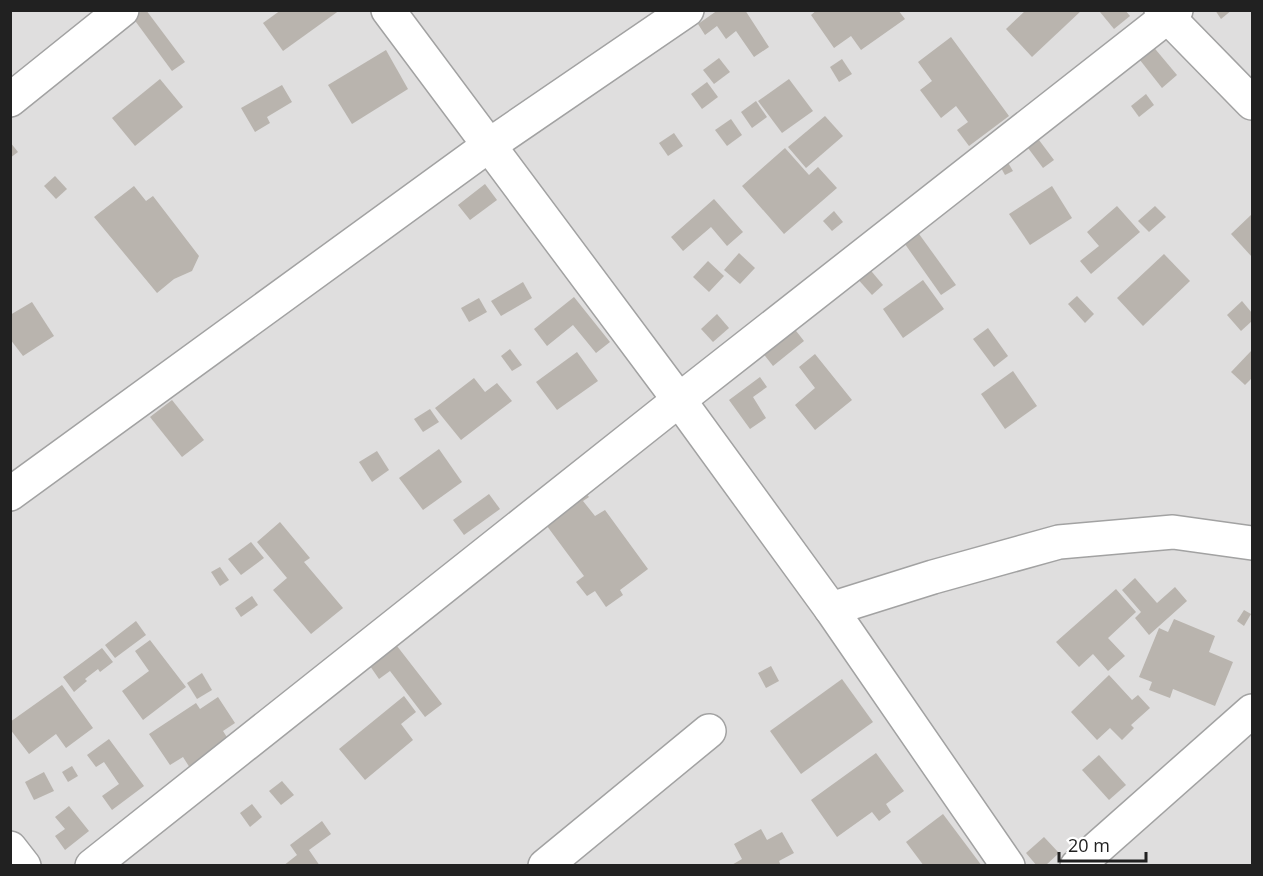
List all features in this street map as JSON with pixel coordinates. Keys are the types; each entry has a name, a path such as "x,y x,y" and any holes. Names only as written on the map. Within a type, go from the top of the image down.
{"street":[{"path":"10,100 122,10"},
{"path":"388,10 679,400 831,609 1008,866"},
{"path":"10,494 488,146 687,10"},
{"path":"92,866 1168,13 1252,103"},
{"path":"831,609 933,577 1059,542 1173,532 1252,543"},
{"path":"1077,866 1252,711"},
{"path":"545,866 709,731"},
{"path":"10,848 24,866"}],"shaded area":[{"path":"11,11 1252,11 1252,865 11,865"}],"building":[{"path":"146,10 185,62 172,71 133,18"},
{"path":"281,10 340,10 283,51 263,23"},
{"path":"718,10 745,10 769,47 754,57 736,31 726,39 717,26 705,35 698,24"},
{"path":"817,10 898,10 905,19 861,50 851,36 834,48 811,15"},
{"path":"1026,10 1082,10 1032,57 1006,29"},
{"path":"1102,10 1125,10 1130,16 1114,29 1100,12"},
{"path":"1215,10 1232,10 1221,19"},
{"path":"951,37 1009,116 969,146 957,130 968,122 956,106 941,118 920,90 932,81 918,62"},
{"path":"1151,44 1177,75 1162,88 1136,55"},
{"path":"386,50 408,89 352,124 328,85"},
{"path":"719,58 730,72 714,84 703,70"},
{"path":"842,59 852,74 839,82 830,67"},
{"path":"160,79 183,107 135,146 112,118"},
{"path":"789,79 813,111 782,133 758,101"},
{"path":"707,82 718,97 702,109 691,94"},
{"path":"282,85 292,102 267,117 270,123 255,132 241,108"},
{"path":"1146,94 1154,105 1139,117 1131,106"},
{"path":"756,101 767,117 752,128 741,112"},
{"path":"825,116 843,136 806,168 788,147"},
{"path":"731,119 742,135 727,146 715,130"},
{"path":"674,133 683,146 668,156 659,143"},
{"path":"1036,136 1054,160 1043,168 1025,144"},
{"path":"10,142 18,152 10,158"},
{"path":"785,148 809,175 818,167 837,188 784,234 742,186"},
{"path":"1007,161 1013,171 1005,175 1000,166"},
{"path":"55,176 67,189 56,199 44,186"},
{"path":"485,184 497,200 470,220 458,205"},
{"path":"134,186 146,201 153,196 199,256 192,271 174,279 157,293 94,217"},
{"path":"1052,186 1072,218 1030,245 1009,214"},
{"path":"714,199 743,232 727,246 711,227 683,251 671,237"},
{"path":"1117,206 1140,232 1091,274 1080,261 1099,246 1087,232"},
{"path":"1155,206 1166,217 1149,232 1138,221"},
{"path":"834,211 843,222 832,231 823,221"},
{"path":"1252,214 1252,257 1231,234"},
{"path":"914,227 956,285 941,295 900,237"},
{"path":"739,253 755,268 740,284 724,270"},
{"path":"1164,254 1190,281 1143,326 1117,298"},
{"path":"708,261 724,276 709,292 693,277"},
{"path":"867,266 883,285 872,295 855,276"},
{"path":"923,280 944,309 903,338 883,309"},
{"path":"523,282 532,298 501,316 491,301"},
{"path":"1077,296 1094,314 1085,323 1068,304"},
{"path":"574,297 610,342 596,353 573,325 547,346 534,329"},
{"path":"479,298 487,312 469,322 461,308"},
{"path":"1242,301 1252,313 1252,321 1241,331 1227,315"},
{"path":"32,302 54,336 23,356 10,339 10,315"},
{"path":"717,314 729,328 713,342 701,329"},
{"path":"793,327 804,341 773,366 762,352"},
{"path":"988,328 1008,356 994,367 973,339"},
{"path":"510,349 522,365 512,371 501,356"},
{"path":"1252,350 1252,378 1245,385 1231,372"},
{"path":"577,352 598,381 557,410 536,382"},
{"path":"815,354 852,400 815,430 795,405 815,388 799,367"},
{"path":"1013,371 1037,406 1005,429 981,394"},
{"path":"760,377 767,387 753,397 766,418 750,429 729,400"},
{"path":"474,378 485,392 497,383 512,401 461,440 435,408"},
{"path":"172,400 204,440 182,457 150,417"},
{"path":"430,409 439,422 423,432 414,419"},
{"path":"439,449 462,482 423,510 399,478"},
{"path":"377,451 389,470 372,482 359,462"},
{"path":"585,492 589,497 583,501 595,516 605,510 648,569 620,590 623,595 606,607 595,591 587,596 576,582 584,576 544,522"},
{"path":"489,494 500,509 464,535 453,520"},
{"path":"280,522 310,558 304,562 343,608 311,634 273,590 287,578 257,542"},
{"path":"251,542 264,558 241,575 228,559"},
{"path":"220,567 229,580 220,586 211,572"},
{"path":"1135,578 1157,603 1175,587 1187,601 1149,635 1135,618 1141,612 1122,590"},
{"path":"1116,589 1136,612 1108,638 1125,656 1108,671 1093,654 1079,667 1056,642"},
{"path":"252,596 258,605 241,617 235,608"},
{"path":"1244,610 1251,614 1244,626 1237,621"},
{"path":"1174,619 1215,636 1209,652 1233,662 1215,706 1173,689 1170,698 1149,690 1152,682 1139,677 1159,628 1168,632"},
{"path":"136,621 146,635 115,658 105,645"},
{"path":"150,640 186,687 143,720 122,691 149,671 135,651"},
{"path":"397,646 442,704 425,717 390,671 379,679 370,666"},
{"path":"102,648 113,662 100,672 98,669 85,679 87,681 74,692 63,677"},
{"path":"771,666 779,681 766,688 758,673"},
{"path":"202,673 212,690 197,699 187,683"},
{"path":"1109,675 1132,700 1138,695 1150,708 1131,725 1134,728 1122,740 1110,728 1097,740 1071,712"},
{"path":"842,679 873,722 801,774 770,731"},
{"path":"62,685 93,728 66,748 56,734 29,754 10,729 10,722"},
{"path":"404,696 416,712 401,724 413,740 365,780 339,749"},
{"path":"218,697 235,723 223,731 230,742 190,768 183,757 170,765 149,734 196,703 200,709"},
{"path":"109,739 144,786 112,810 102,796 119,784 104,762 96,767 87,755"},
{"path":"876,753 904,791 886,804 891,812 879,821 872,812 837,837 811,800"},
{"path":"1099,755 1126,785 1109,800 1082,770"},
{"path":"72,766 78,776 68,782 62,772"},
{"path":"44,772 54,791 34,800 25,782"},
{"path":"282,781 294,795 281,805 269,791"},
{"path":"252,804 262,817 250,827 240,813"},
{"path":"69,806 89,831 65,850 55,836 65,829 55,817"},
{"path":"943,814 982,866 924,866 906,842"},
{"path":"322,821 331,834 309,850 320,866 283,866 297,855 290,845"},
{"path":"761,829 767,840 782,832 794,853 779,861 781,866 730,866 742,859 734,844"},
{"path":"1044,837 1059,853 1045,866 1037,866 1026,853"}]}
